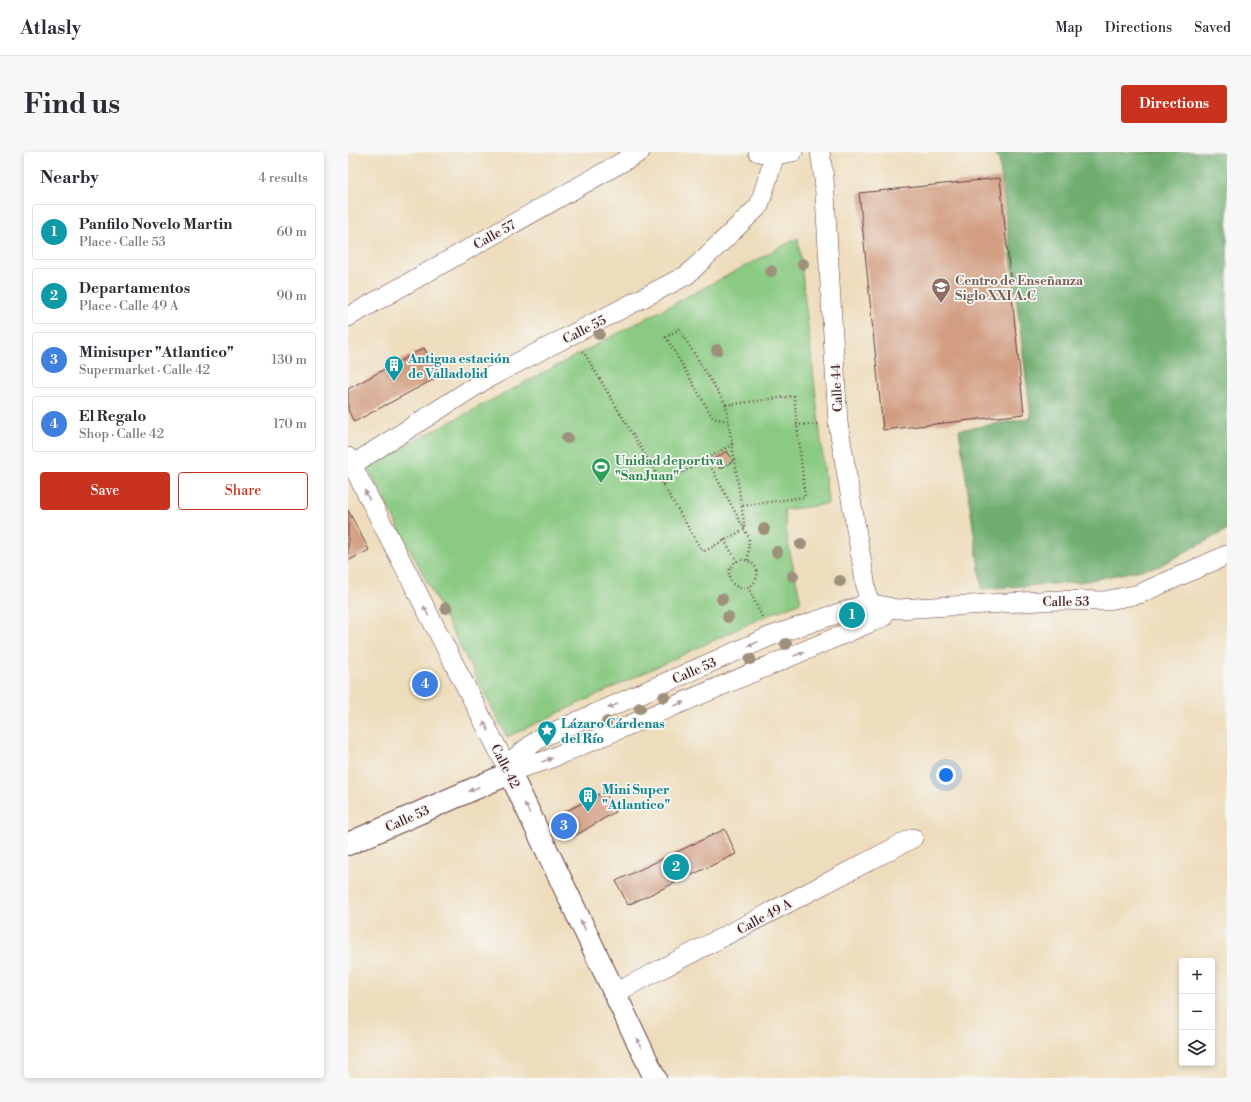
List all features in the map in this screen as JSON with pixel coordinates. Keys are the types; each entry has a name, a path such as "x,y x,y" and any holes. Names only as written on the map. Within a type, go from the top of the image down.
{"main road":[{"name":"Calle 53","path":"348,844 510,773"},
{"name":"Calle 42","path":"510,773 655,1078"}],"street":[{"name":"Calle 57","path":"348,317 640,152"},
{"name":"Calle 44","path":"820,152 824,178 838,423 872,622"},
{"name":"Calle 55","path":"350,461 488,378 687,275 759,206 775,153"},
{"name":"Calle 42","path":"350,461 510,773"},
{"name":"Calle 53","path":"510,773 518,756 540,738 771,636 869,603 897,609 1058,600 1104,601 1139,594 1227,555"},
{"name":"Calle 53","path":"510,773 555,757 872,622 897,609"},
{"name":"Calle 49 A","path":"615,993 913,838"}],"path":[{"path":"729,421 712,418 666,337 679,329 726,405 729,421 733,444 735,473 745,529"},
{"path":"573,334 703,552 745,529"},
{"path":"726,405 794,396 805,497 741,506"},
{"path":"662,484 733,444"},
{"path":"706,458 749,538 748,561"},
{"path":"724,540 737,562"},
{"path":"744,560 748,561 757,572 755,581 748,587 740,588 735,586 730,580 729,571 731,567 737,562 744,560"},
{"path":"748,587 771,636"}],"green space":[{"path":"994,152 1227,152 1227,530 1157,567 1080,582 982,589 959,430 1031,418 999,160"},
{"name":"Unidad deportiva \"San Juan\"","path":"798,238 828,502 828,504 784,510 788,543 801,602 761,618 507,737 367,466"}],"building":[{"name":"Centro de Enseñanza Siglo XXI A.C","path":"1000,178 1024,414 883,430 859,193"},
{"name":"Antigua estación de Valladolid","path":"424,348 440,376 354,422 348,410 348,389"},
{"path":"727,451 733,461 720,469 714,459"},
{"path":"348,510 369,550 348,561"},
{"name":"Mini Super \"Atlantico\"","path":"605,791 615,812 573,837 561,814"},
{"path":"725,829 736,854 628,905 616,881"}],"place":[{"name":"Centro de Enseñanza Siglo XXI A.C","path":"941,304"},
{"name":"Antigua estación de Valladolid","path":"394,382"},
{"name":"Unidad deportiva \"San Juan\"","path":"601,484"},
{"name":"Panfilo Novelo Martin","path":"852,615"},
{"name":"El Regalo","path":"425,684"},
{"name":"Lázaro Cárdenas del Río","path":"547,747"},
{"name":"Mini Super \"Atlantico\"","path":"588,813"},
{"name":"Minisuper \"Atlantico\"","path":"564,826"},
{"name":"Departamentos","path":"676,867"}]}
